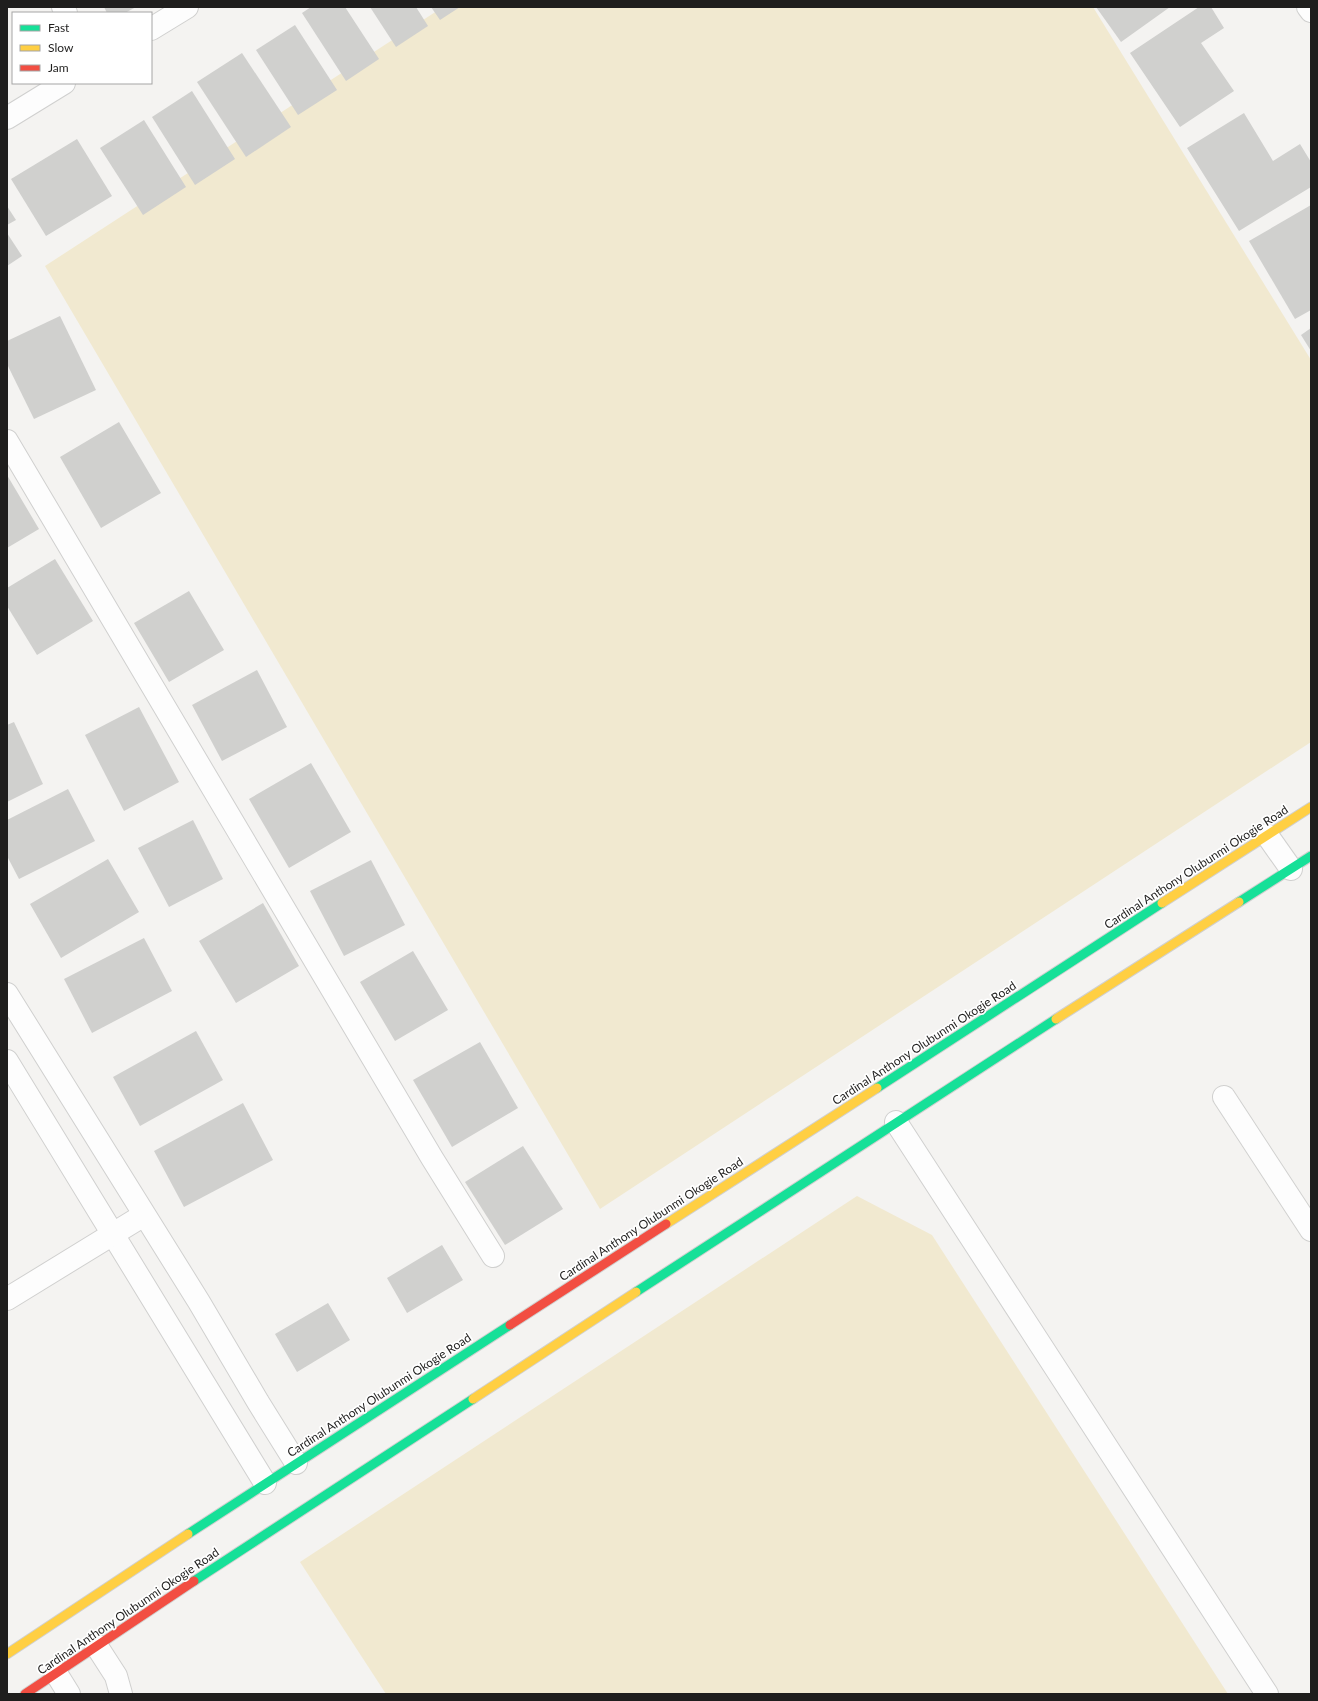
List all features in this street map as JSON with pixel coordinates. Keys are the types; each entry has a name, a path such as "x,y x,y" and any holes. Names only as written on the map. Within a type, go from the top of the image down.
{"street":[{"path":"152,28 186,7"},
{"path":"1308,7 1311,11"},
{"path":"7,118 62,84"},
{"path":"7,441 432,1158 493,1256"},
{"name":"Cardinal Anthony Olubunmi Okogie Road","path":"7,1654 296,1462 1311,807"},
{"path":"1267,835 1291,869"},
{"name":"Cardinal Anthony Olubunmi Okogie Road","path":"25,1694 96,1645 896,1122 1311,856"},
{"path":"7,994 296,1462"},
{"path":"7,1061 114,1234 225,1420 265,1483"},
{"path":"1224,1097 1311,1230"},
{"path":"896,1122 1267,1694"},
{"path":"7,1299 144,1215"},
{"path":"96,1645 116,1676 121,1694"},
{"path":"56,1673 69,1694"}],"shaded area":[{"path":"443,7 1093,7 1311,360 1311,742 600,1209 45,266"},
{"path":"857,1196 932,1235 1228,1694 386,1694 300,1562"}],"building":[{"path":"104,7 136,7 127,12 106,12"},
{"path":"311,7 345,7 379,59 346,81 302,13"},
{"path":"370,7 416,7 428,26 396,47"},
{"path":"431,7 460,7 440,20"},
{"path":"1096,7 1170,7 1121,42"},
{"path":"1199,7 1211,7 1224,28 1201,43 1234,91 1180,127 1130,53"},
{"path":"295,25 337,90 298,115 256,50"},
{"path":"242,53 291,127 246,157 197,82"},
{"path":"192,91 235,159 195,185 152,117"},
{"path":"1244,113 1273,161 1300,144 1311,162 1311,187 1239,231 1187,148"},
{"path":"144,120 186,187 143,215 100,148"},
{"path":"77,139 112,196 46,236 11,179"},
{"path":"1311,205 1311,310 1295,319 1249,241"},
{"path":"7,206 16,220 7,225"},
{"path":"7,233 22,256 7,266"},
{"path":"60,316 96,390 34,419 7,364 7,341"},
{"path":"1311,328 1311,351 1301,335"},
{"path":"119,422 161,493 101,528 60,457"},
{"path":"7,475 39,529 7,548"},
{"path":"55,559 93,621 37,655 7,606 7,588"},
{"path":"189,591 224,650 169,682 134,623"},
{"path":"257,670 287,727 222,761 192,705"},
{"path":"139,707 179,782 124,811 85,735"},
{"path":"14,722 43,784 7,802 7,725"},
{"path":"311,763 351,832 289,868 249,799"},
{"path":"68,789 95,841 19,879 7,856 7,820"},
{"path":"193,820 223,879 169,907 138,848"},
{"path":"108,859 139,912 61,958 30,904"},
{"path":"371,860 405,925 344,956 310,891"},
{"path":"263,903 299,966 236,1003 199,941"},
{"path":"144,938 172,991 92,1033 64,979"},
{"path":"413,951 448,1010 395,1041 360,982"},
{"path":"196,1031 223,1080 140,1126 113,1077"},
{"path":"480,1042 518,1108 452,1147 413,1080"},
{"path":"243,1103 273,1160 184,1207 154,1151"},
{"path":"523,1146 563,1209 505,1245 465,1182"},
{"path":"442,1245 463,1280 407,1313 387,1278"},
{"path":"328,1303 350,1340 297,1372 275,1334"}],"traffic: fast":[{"path":"1239,902 1311,856"},
{"path":"877,1088 1162,903"},
{"path":"636,1292 1056,1019"},
{"path":"188,1534 510,1325"},
{"path":"194,1581 473,1399"}],"traffic: slow":[{"path":"1162,903 1311,807"},
{"path":"1056,1019 1239,902"},
{"path":"666,1224 877,1088"},
{"path":"473,1399 636,1292"},
{"path":"7,1654 188,1534"}],"traffic: jam":[{"path":"510,1325 666,1224"},
{"path":"25,1694 194,1581"}]}
